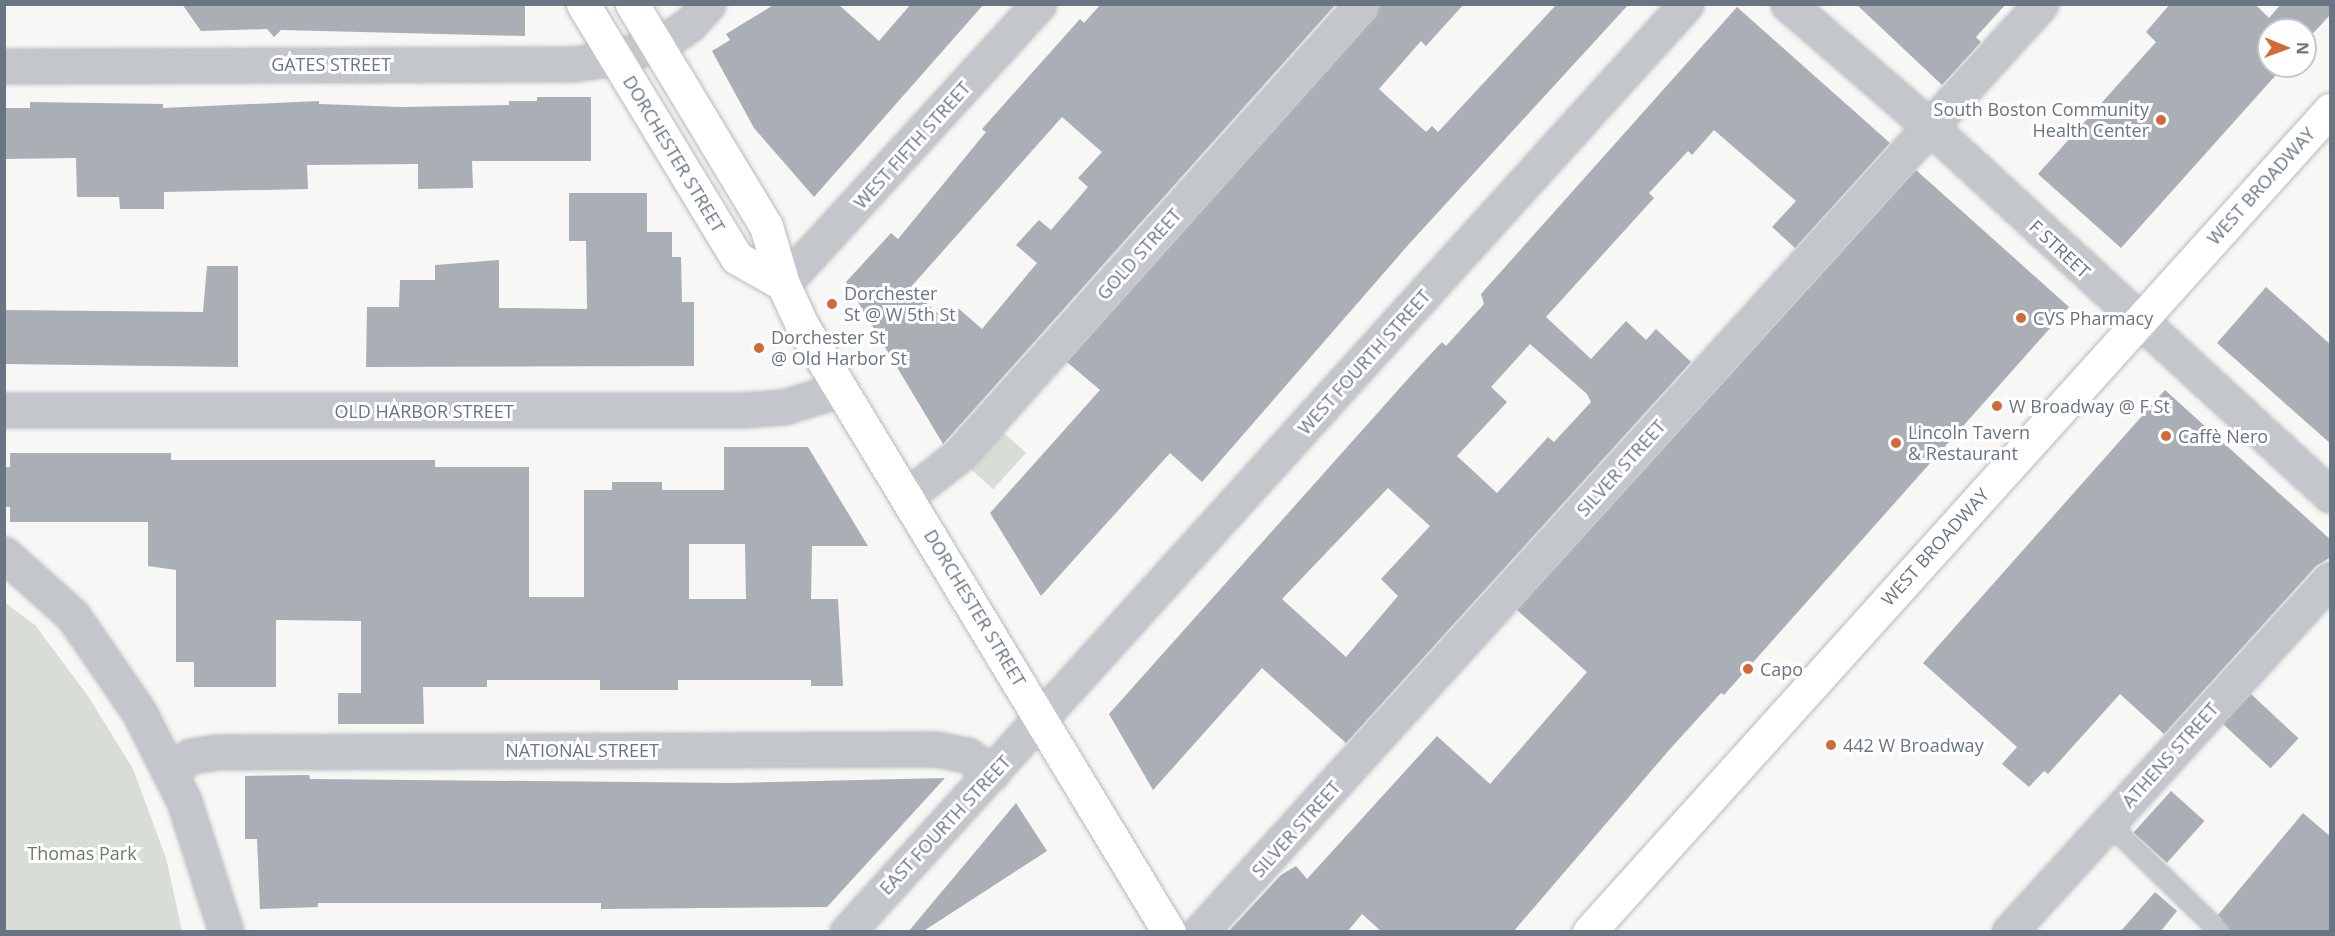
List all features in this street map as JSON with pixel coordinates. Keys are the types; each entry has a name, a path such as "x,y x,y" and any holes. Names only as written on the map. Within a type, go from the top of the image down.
{"main road":[{"name":"DORCHESTER STREET","path":"583,4 737,258 783,284"},
{"name":"DORCHESTER STREET","path":"632,4 766,226 783,284 841,389 908,495 1169,932"},
{"name":"WEST BROADWAY","path":"1589,932 2138,321 2331,110"}],"street":[{"name":"GATES STREET","path":"4,66 574,63 615,58 656,44 679,33 708,4"},
{"name":"WEST FIFTH STREET","path":"783,284 1039,4"},
{"name":"GOLD STREET","path":"908,495 958,456 1362,4"},
{"name":"WEST FOURTH STREET","path":"1042,719 1686,4"},
{"name":"F STREET","path":"1788,4 1928,125 2138,321 2331,495"},
{"name":"SILVER STREET","path":"1200,932 1928,125 2041,4"},
{"name":"OLD HARBOR STREET","path":"4,410 742,410 784,407 841,389"},
{"path":"4,554 56,597 89,634 128,693 170,771 196,832 226,932"},
{"name":"ATHENS STREET","path":"2009,932 2331,579"},
{"name":"EAST FOURTH STREET","path":"847,932 1042,719"},
{"name":"NATIONAL STREET","path":"170,771 191,756 216,752 936,749 967,755 992,773"}],"lane":[{"path":"2108,823 2220,932"}],"green space":[{"path":"1003,432 1026,453 993,489 970,468"},
{"name":"Thomas Park","path":"4,602 35,625 88,696 133,769 166,858 182,931 5,931"}],"building":[{"path":"182,4 525,4 525,36 281,30 274,37 267,29 201,31"},
{"path":"775,4 838,4 879,41 911,4 984,4 814,197 754,128 712,51 730,40 726,34"},
{"path":"1101,4 1336,4 943,444 846,282 891,233 898,239 986,132 982,129 1080,19 1084,23","holes":["1062,117 1102,152 1078,178 1088,187 1051,230 1039,220 1016,245 1037,263 982,329 958,308 946,321 910,288"]},
{"path":"1380,4 1464,4 1426,46 1421,41 1379,89 1426,132 1432,126 1438,132 1557,4 1629,4 1409,244 1202,482 1170,453 1041,596 990,513 1100,390 1067,362 1376,16"},
{"path":"1856,4 2006,4 1976,37 1981,42 1942,85"},
{"name":"South Boston Community Health Center","path":"2170,4 2255,4 2269,18 2257,18 2257,78 2273,78 2121,248 2038,174 2156,42 2146,32"},
{"name":"South Boston Community Health Center","path":"2281,4 2331,4 2331,14 2317,29 2317,18 2269,18"},
{"path":"1737,7 1890,143 1795,248 1772,227 1796,201 1714,130 1692,155 1688,151 1649,193 1654,198 1546,317 1591,359 1626,321 1646,340 1656,329 1691,362 1346,743 1262,668 1153,790 1109,714 1415,371 1442,342 1446,346 1484,304 1481,294","holes":["1530,344 1587,394 1591,402 1554,442 1548,437 1497,493 1457,456 1507,402 1491,387","1388,488 1430,526 1381,579 1398,596 1346,657 1282,599"]},
{"path":"537,97 591,97 591,161 472,161 473,188 418,189 418,164 307,165 308,189 164,192 164,209 120,209 119,197 77,197 76,158 4,159 4,108 30,108 30,102 163,104 163,108 319,101 319,104 402,107 509,105 509,101 537,101"},
{"path":"1916,170 2069,307 1724,695 1721,693 1670,749 1513,932 1382,932 1362,914 1347,932 1228,932 1281,875 1296,866 1307,879 1437,736 1490,784 1587,672 1517,610"},
{"path":"569,193 647,193 647,232 672,232 672,257 681,257 682,302 694,302 694,366 366,367 367,307 399,307 400,280 435,280 435,265 499,260 499,308 587,309 586,241 569,241"},
{"path":"207,266 238,266 238,367 4,364 4,310 203,312"},
{"path":"2266,287 2331,345 2331,444 2217,343"},
{"path":"2165,390 2331,540 2331,557 2316,566 2164,734 2120,694 2048,774 2044,771 2029,787 2002,764 2017,747 1923,663"},
{"path":"724,447 808,447 868,546 812,546 811,599 838,599 843,686 811,686 811,680 678,680 678,690 600,690 600,680 487,680 487,687 423,687 424,724 338,724 338,693 361,693 361,621 276,620 276,687 194,687 194,662 176,662 176,570 148,566 148,522 10,522 10,507 4,507 4,467 10,467 10,453 171,453 171,460 435,460 435,467 529,467 529,597 584,597 584,490 612,490 612,482 662,482 662,490 724,490","holes":["689,544 745,544 746,599 689,599"]},
{"path":"2251,694 2299,738 2271,768 2223,724"},
{"path":"309,775 310,779 733,783 945,778 827,907 601,909 601,903 318,903 318,907 260,909 257,839 245,839 245,776"},
{"path":"2171,791 2204,821 2167,863 2134,833"},
{"path":"1016,803 1047,851 922,932 908,932"},
{"path":"2303,813 2331,837 2331,932 2231,932 2218,915"},
{"path":"2155,892 2177,911 2160,932 2120,932"}],"place":[{"name":"South Boston Community Health Center","path":"2161,120"},
{"name":"Dorchester St @ W 5th St","path":"832,304"},
{"name":"CVS Pharmacy","path":"2021,318"},
{"name":"Dorchester St @ Old Harbor St","path":"759,348"},
{"name":"W Broadway @ F St","path":"1997,406"},
{"name":"Caffè Nero","path":"2166,436"},
{"name":"Lincoln Tavern & Restaurant","path":"1896,443"},
{"name":"Capo","path":"1748,669"},
{"name":"442 W Broadway","path":"1831,745"}]}
